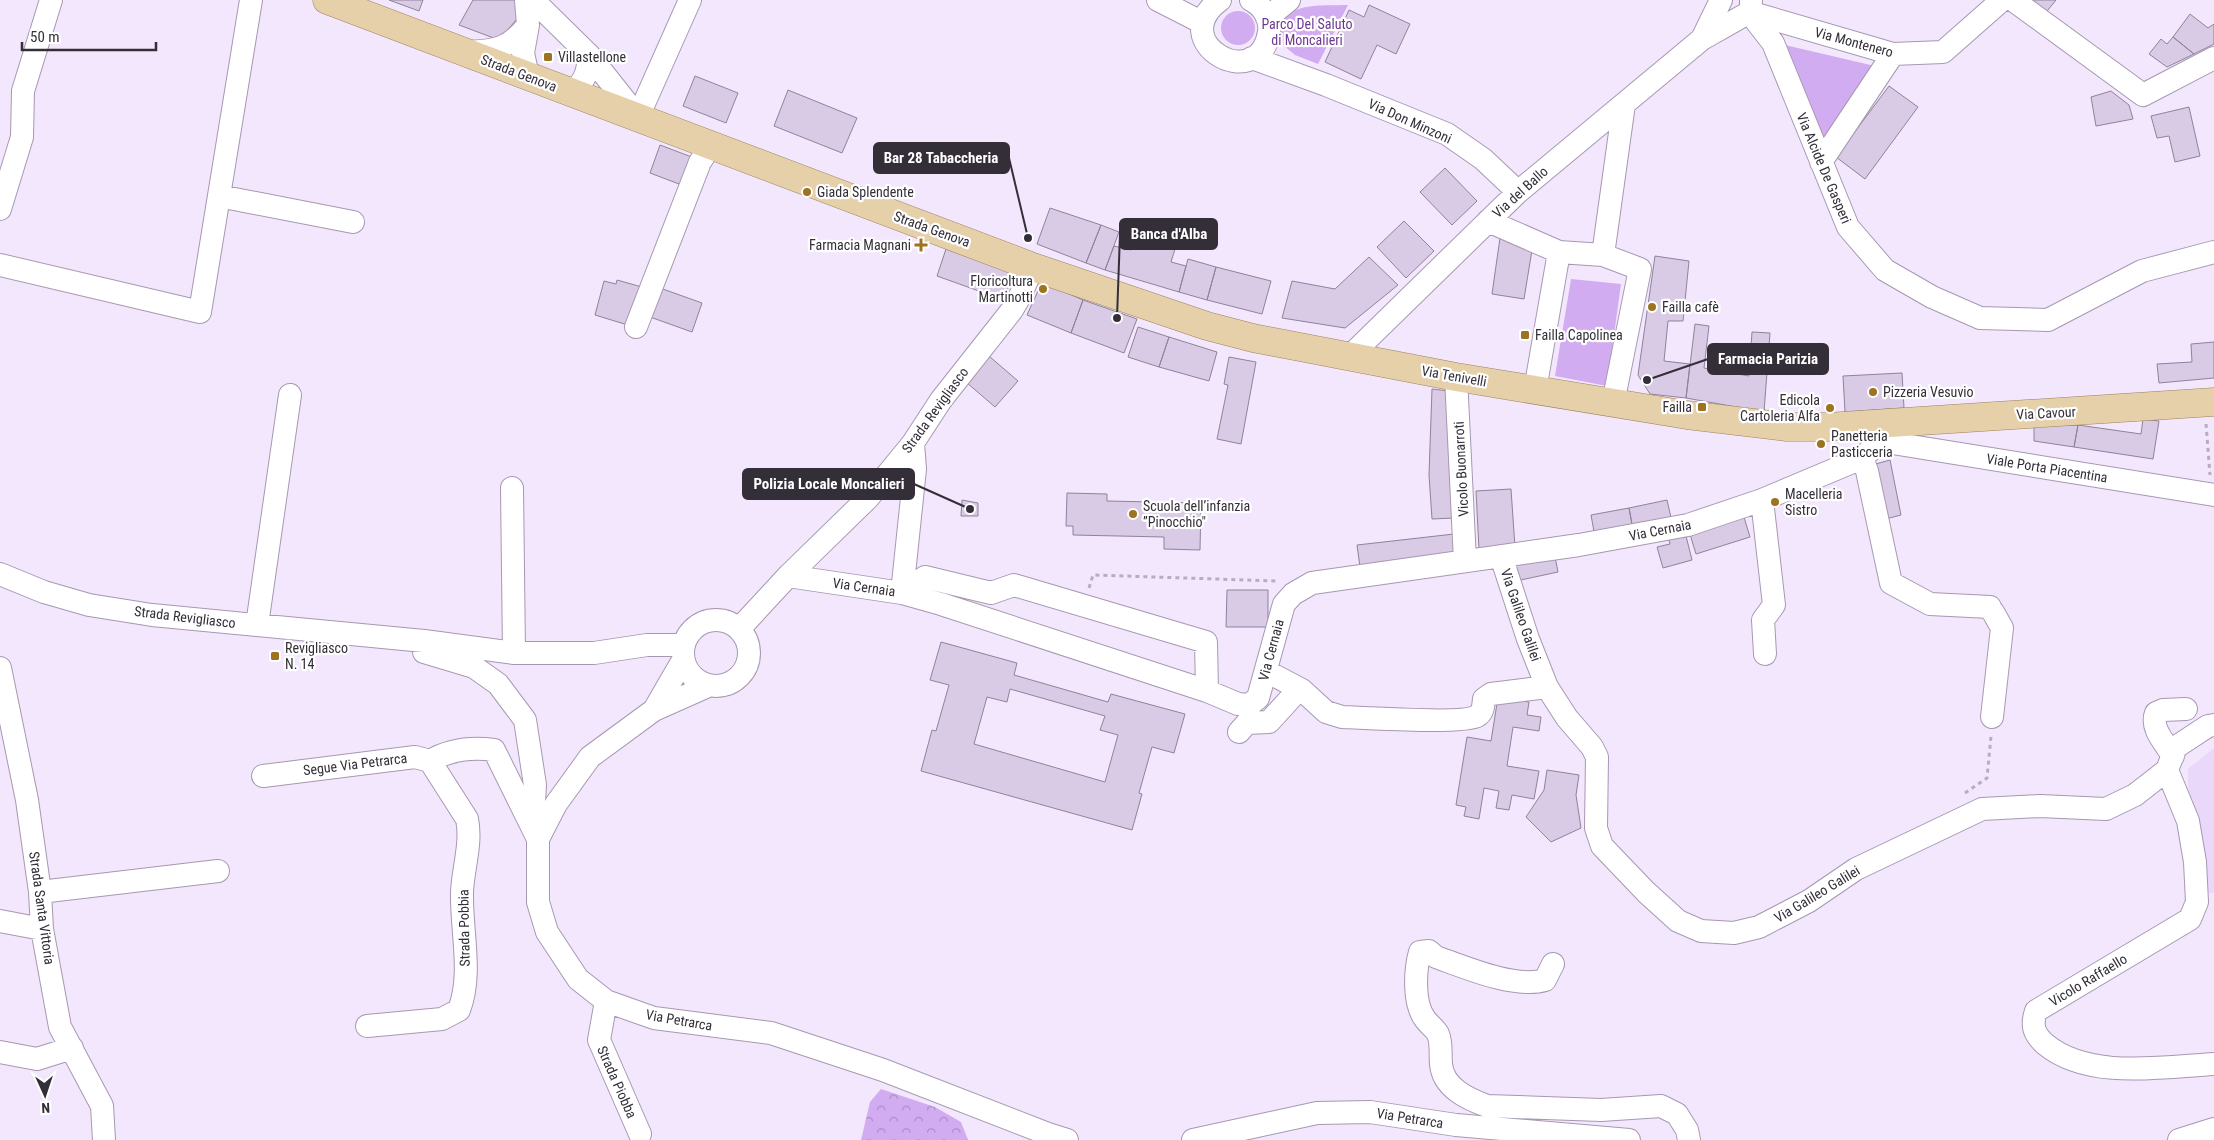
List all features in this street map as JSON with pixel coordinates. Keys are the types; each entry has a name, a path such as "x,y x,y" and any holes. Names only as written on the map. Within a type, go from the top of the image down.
{"main road":[{"name":"Strada Genova","path":"327,0 1037,268"},
{"name":"Via Tenivelli","path":"1037,268 1207,326 1253,338 1349,357 1456,377 1688,415 1787,427 1827,427 1879,432"},
{"name":"Via Cavour","path":"1879,432 2209,403"}],"street":[{"path":"0,209 22,137 23,91 51,0"},
{"path":"0,265 200,312 251,0"},
{"path":"526,0 528,25 523,53 528,76"},
{"path":"533,0 589,55 638,117 690,0"},
{"path":"1158,0 1203,22"},
{"path":"1220,0 1206,13 1203,22 1206,44 1221,59 1242,62 1252,58 1264,47 1269,29 1263,10 1252,0"},
{"path":"1267,18 1289,0"},
{"name":"Via Montenero","path":"1745,10 1893,54 1943,52 2002,0"},
{"path":"2013,0 2142,94 2214,58"},
{"path":"1702,39 1721,1"},
{"name":"Via Alcide De Gasperi","path":"1721,1 1722,10 1728,16 1745,10 1772,43 1848,227 1885,270 1932,297 1980,318 2048,320 2142,271 2214,252"},
{"name":"Via del Ballo","path":"1349,357 1518,192 1702,39 1745,10"},
{"path":"464,52 484,52 503,48 517,38 528,25"},
{"path":"1267,40 1290,71"},
{"path":"1822,162 1893,54"},
{"path":"570,93 578,88 587,75 589,55"},
{"name":"Via Don Minzoni","path":"1252,58 1290,71 1447,134 1483,159 1518,192"},
{"path":"1603,255 1624,104"},
{"path":"636,327 700,162 711,145"},
{"path":"219,196 352,222"},
{"path":"1488,221 1559,252 1603,255 1640,269 1613,403"},
{"path":"1535,390 1559,252"},
{"name":"Strada Revigliasco","path":"740,629 788,576 868,498 913,442 941,400 1012,310 1037,268"},
{"name":"Vicolo Buonarroti","path":"1456,377 1465,561"},
{"path":"257,625 290,395"},
{"name":"Via Cernaia","path":"788,576 902,593 1207,691 1238,704 1249,705 1258,698 1284,604 1292,594 1312,583 1580,545 1688,525 1762,500 1862,458 1879,432"},
{"name":"Viale Porta Piacentina","path":"1879,432 2213,494"},
{"path":"902,593 915,469 913,442"},
{"path":"1862,458 1867,471 1891,583 1930,604 1991,610 2002,628 1992,718"},
{"path":"512,488 514,653"},
{"path":"1762,500 1774,605 1764,620 1765,654"},
{"name":"Via Galileo Galilei","path":"1501,556 1546,688 1567,718 1592,747 1597,757 1596,828 1602,846 1646,892 1678,921 1700,930 1734,933 1759,927 1809,901 1856,869 1982,809 2040,806 2106,809 2135,796 2170,763 2176,747 2208,726 2214,725"},
{"path":"902,593 925,577 991,593 1014,585 1206,642 1207,691"},
{"name":"Strada Revigliasco","path":"2,580 89,605 152,615 375,638 424,641 514,653 594,654 647,645 683,652"},
{"path":"722,620 740,629 746,638 749,648 746,669 739,678 730,684 708,686 692,676 683,652 694,628 702,623 722,620"},
{"name":"Strada Revigliasco","path":"375,638 474,667 498,684 525,720 535,785 534,829"},
{"name":"Via Petrarca","path":"654,710 683,652"},
{"name":"Strada Santa Vittoria","path":"0,668 27,800 40,892 42,929 60,1027 102,1106 104,1140"},
{"path":"1266,671 1302,690 1326,712 1342,717 1452,720 1476,718 1482,712 1484,699 1491,694 1546,688"},
{"name":"Via Petrarca","path":"708,686 654,710 590,757 556,804 534,829 538,902 547,932 578,979 606,1001 654,1018 771,1034 883,1070 1067,1140"},
{"path":"1239,732 1247,724 1269,722 1299,689"},
{"path":"2186,709 2162,710 2156,713 2154,726 2170,763 2188,821 2195,862 2197,902 2190,919"},
{"name":"Segue Via Petrarca","path":"263,776 415,757 430,761 442,754 478,747 494,750 534,829"},
{"name":"Strada Pobbia","path":"367,1026 442,1019 459,1010 466,994 462,892 469,830 467,820 430,761"},
{"path":"40,892 218,871"},
{"name":"Vicolo Raffaello","path":"2214,905 2036,1011 2032,1022 2036,1036 2056,1053 2091,1066 2128,1069 2214,1064"},
{"path":"0,921 42,929"},
{"path":"1553,964 1545,980 1536,982 1488,976 1436,957 1429,951 1420,952 1418,960 1417,1002 1424,1019 1437,1032 1440,1040 1441,1067 1455,1090 1470,1100 1487,1106 1601,1110 1661,1106 1676,1114 1687,1130 1689,1140"},
{"name":"Strada Piobba","path":"606,1001 598,1040 640,1134"},
{"path":"0,1052 37,1059 72,1048"},
{"name":"Via Petrarca","path":"1193,1140 1317,1113 1370,1112 1456,1125 1629,1140"},
{"path":"2179,1140 2214,1129"}],"path":[{"path":"2209,403 2213,494"},
{"path":"1085,606 1093,575 1280,581 1292,594"},
{"path":"1963,818 1956,800 1987,778 1992,718"}],"shaded area":[{"path":"2214,748 2214,893 2207,893 2202,888 2188,784 2188,769"}],"green space":[{"name":"Parco Del Saluto di Moncalieri","path":"1348,5 1318,64 1295,55 1283,45 1281,30 1283,20 1290,13 1300,8 1312,6"},
{"path":"1238,11 1245,12 1250,16 1254,21 1254,35 1250,40 1245,44 1238,45 1231,44 1226,40 1222,35 1221,28 1222,21 1226,16 1231,12"},
{"path":"1785,45 1879,67 1823,150"},
{"path":"1571,279 1621,284 1607,386 1555,376"},
{"path":"881,1089 935,1107 961,1122 968,1140 861,1140 870,1102"}],"building":[{"path":"389,0 423,0 419,11"},
{"path":"473,0 515,0 522,13 499,40 459,25"},
{"path":"2024,0 2056,0 2044,15"},
{"path":"1369,5 1410,24 1396,54 1377,45 1361,79 1325,62 1349,10 1364,17"},
{"path":"2190,14 2208,28 2214,24 2214,44 2194,54 2173,37"},
{"path":"2173,37 2194,54 2167,67 2149,54 2161,39 2167,44"},
{"path":"695,76 738,93 726,123 683,106"},
{"path":"1889,86 1918,107 1865,179 1836,157"},
{"path":"788,90 857,118 842,153 774,126"},
{"path":"2111,91 2129,105 2133,119 2096,126 2091,97"},
{"path":"2189,107 2200,156 2175,162 2169,136 2157,138 2151,116"},
{"path":"660,145 697,159 687,187 650,173"},
{"path":"1445,168 1477,201 1452,225 1420,192"},
{"path":"1050,208 1101,225 1086,263 1037,244"},
{"path":"1404,221 1434,251 1406,278 1377,247"},
{"path":"1101,225 1119,232 1105,270 1086,263"},
{"path":"1135,237 1175,249 1171,262 1186,266 1179,292 1105,270 1114,246 1131,250"},
{"path":"1500,238 1533,244 1524,299 1492,294"},
{"path":"946,249 1013,273 1004,300 937,276"},
{"path":"1655,256 1689,261 1683,321 1668,321 1664,361 1690,364 1686,398 1650,394 1638,375"},
{"path":"1369,257 1398,285 1345,328 1282,318 1292,281 1335,289"},
{"path":"1188,259 1216,267 1207,300 1179,292"},
{"path":"1216,267 1271,281 1262,314 1207,300"},
{"path":"617,280 642,287 631,326 595,315 604,281 616,284"},
{"path":"1042,282 1083,300 1071,333 1027,315"},
{"path":"660,288 702,303 692,332 650,317"},
{"path":"1083,300 1137,319 1124,353 1071,333"},
{"path":"1695,324 1709,326 1704,368 1749,376 1752,332 1770,333 1764,412 1686,398"},
{"path":"1138,327 1169,337 1159,367 1128,357"},
{"path":"1169,337 1217,352 1209,381 1159,367"},
{"path":"2214,342 2214,378 2159,383 2157,364 2192,362 2191,344"},
{"path":"989,356 1018,381 995,407 966,382"},
{"path":"1229,357 1256,362 1241,444 1217,439 1228,385 1224,384"},
{"name":"Pizzeria Vesuvio","path":"1902,373 1904,408 1845,412 1843,376"},
{"path":"1432,389 1449,391 1454,518 1432,519 1429,475"},
{"path":"2143,419 2159,421 2153,459 2074,447 2078,425 2141,434"},
{"path":"2078,425 2074,447 2034,441 2034,426"},
{"path":"1890,460 1901,515 1882,520 1872,465"},
{"path":"1511,489 1515,547 1479,549 1476,491"},
{"name":"Scuola dell’infanzia ”Pinocchio\"","path":"1067,493 1107,494 1107,501 1201,503 1200,550 1164,549 1164,537 1073,535 1073,526 1066,526"},
{"path":"962,500 978,503 978,516 961,516"},
{"path":"1667,500 1672,522 1633,530 1629,508"},
{"path":"1629,508 1633,530 1595,537 1591,515"},
{"path":"1743,514 1750,537 1696,554 1689,531"},
{"path":"1685,532 1692,560 1663,568 1657,547 1670,544 1668,537"},
{"path":"1454,534 1457,556 1360,567 1357,545"},
{"path":"1554,552 1558,572 1516,581 1512,561"},
{"path":"1227,590 1268,590 1268,627 1226,627"},
{"path":"941,642 1017,663 1014,675 1108,702 1111,694 1185,714 1174,753 1152,747 1139,793 1142,794 1132,830 921,771 932,730 936,731 949,685 930,680","holes":["1010,689 1105,716 1100,730 1118,735 1105,782 974,744 987,697 1007,702"]},
{"path":"1498,697 1529,702 1527,715 1541,717 1539,731 1513,727 1507,766 1539,771 1534,799 1512,795 1509,810 1496,808 1499,791 1484,788 1479,819 1464,816 1466,807 1456,805 1467,737 1491,741"},
{"path":"1547,770 1579,775 1576,795 1581,828 1551,842 1526,817 1544,790"}],"place":[{"name":"Villastellone","path":"548,57"},
{"name":"Giada Splendente","path":"807,192"},
{"name":"Bar 28 Tabaccheria","path":"1028,238"},
{"name":"Farmacia Magnani","path":"921,245"},
{"name":"Floricoltura Martinotti","path":"1043,289"},
{"name":"Failla cafè","path":"1652,307"},
{"name":"Banca d'Alba","path":"1117,318"},
{"name":"Failla Capolinea","path":"1525,335"},
{"name":"Farmacia Parizia","path":"1647,380"},
{"name":"Pizzeria Vesuvio","path":"1873,392"},
{"name":"Failla","path":"1702,407"},
{"name":"Edicola Cartoleria Alfa","path":"1830,408"},
{"name":"Panetteria Pasticceria","path":"1821,444"},
{"name":"Macelleria Sistro","path":"1775,502"},
{"name":"Polizia Locale Moncalieri","path":"970,509"},
{"name":"Scuola dell’infanzia ”Pinocchio\"","path":"1133,514"},
{"name":"Revigliasco N. 14","path":"275,656"}]}
